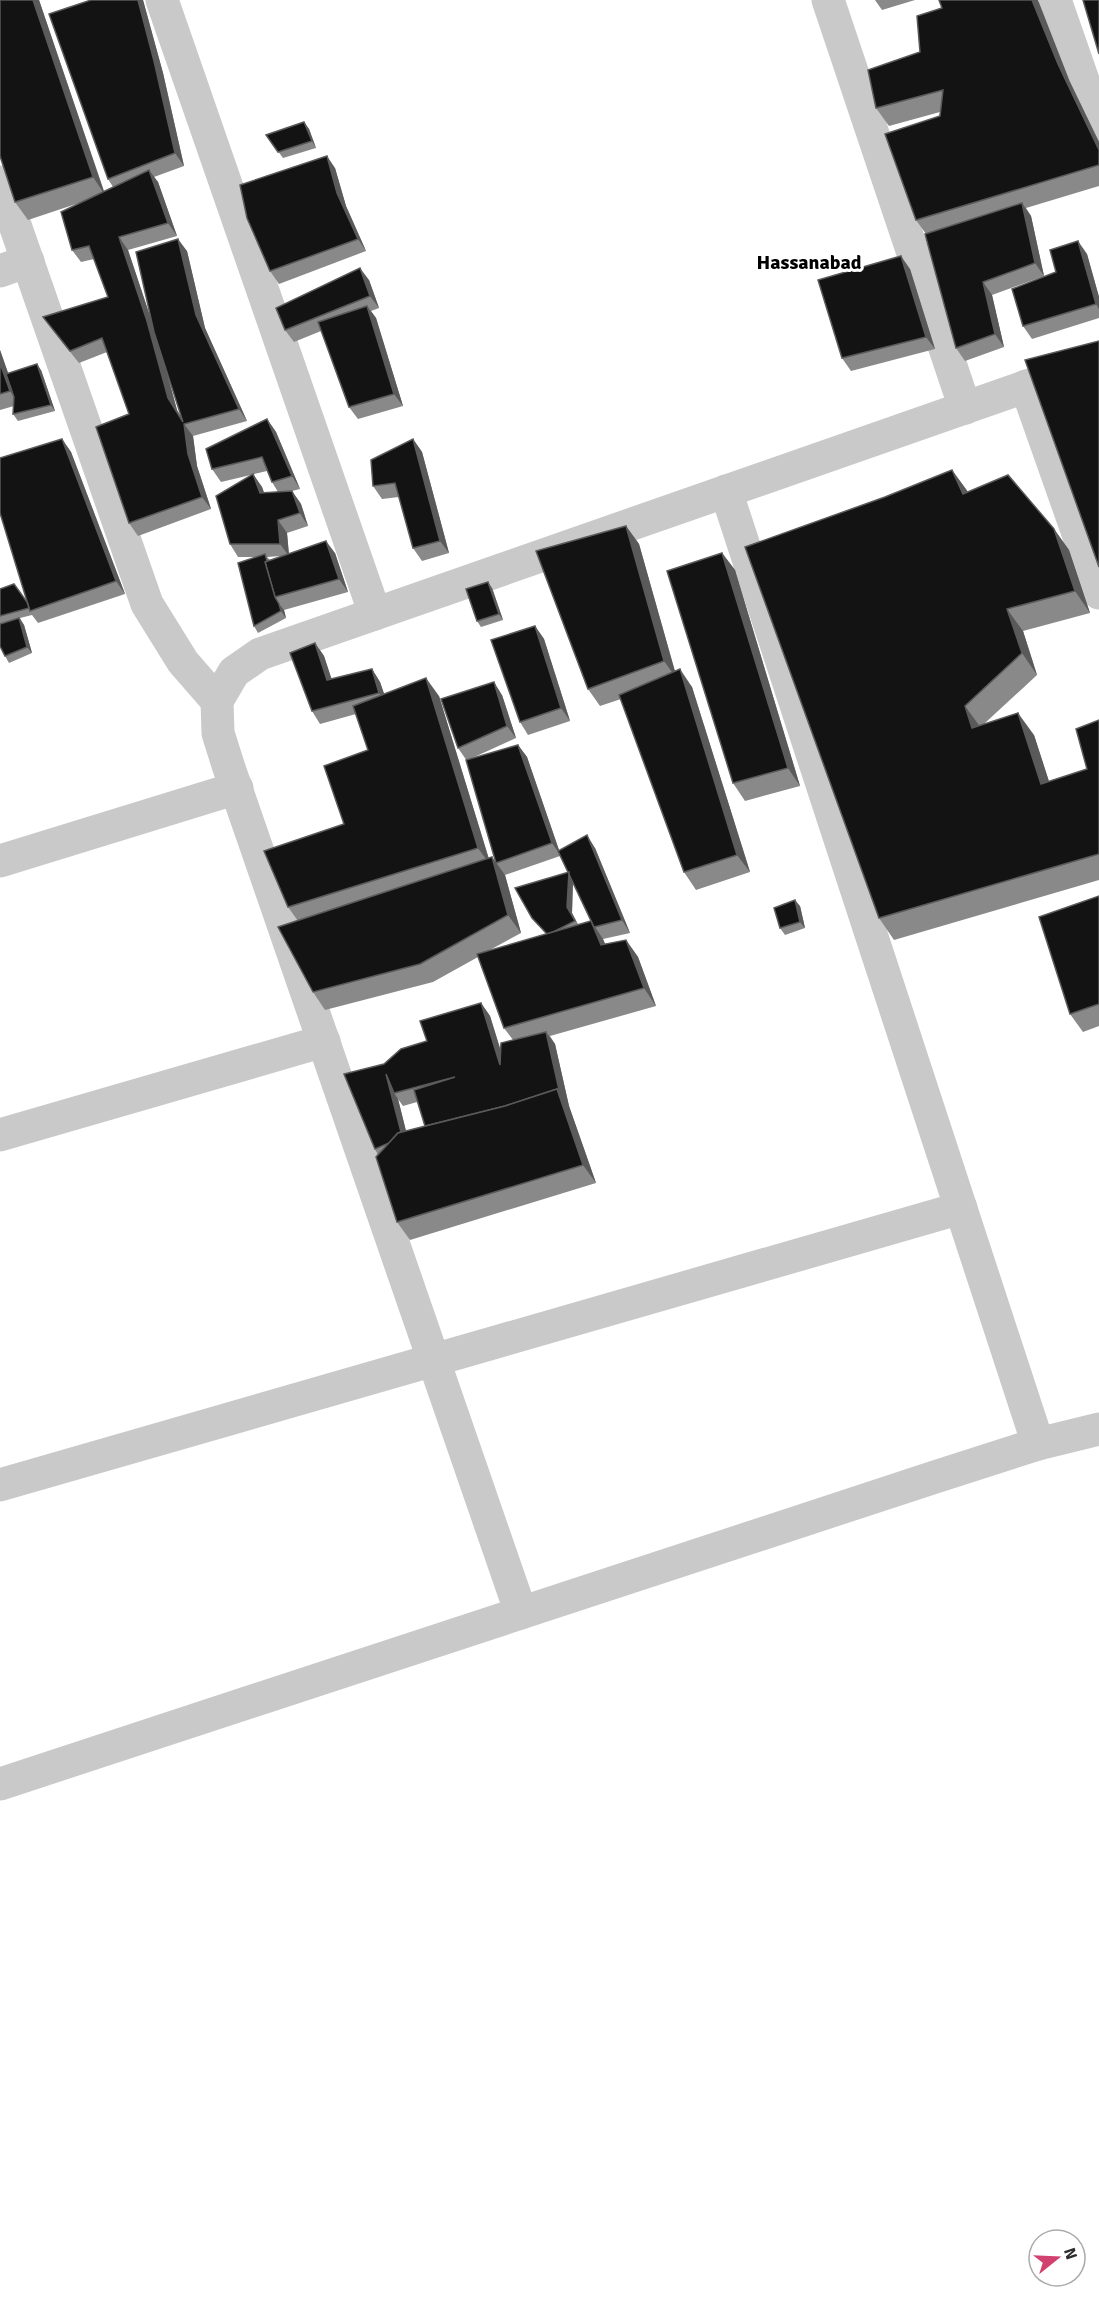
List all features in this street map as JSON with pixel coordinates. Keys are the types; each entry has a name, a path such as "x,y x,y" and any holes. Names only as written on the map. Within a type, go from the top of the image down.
{"street":[{"path":"162,0 375,614"},
{"path":"828,0 965,408"},
{"path":"1055,0 1099,126"},
{"path":"0,182 14,266 147,604 183,662 217,701"},
{"path":"521,1613 218,733 217,701 234,672 260,654 1099,361"},
{"path":"1026,386 1099,593"},
{"path":"726,491 1038,1444"},
{"path":"0,861 237,788"},
{"path":"0,1135 324,1041"},
{"path":"0,1485 961,1208"},
{"path":"0,1784 1038,1444 1099,1429"}],"building":[{"path":"0,0 33,0 93,177 15,202 0,156"},
{"path":"91,0 138,0 175,153 108,179 49,14"},
{"path":"939,0 1032,0 1058,64 1099,150 1099,165 916,220 885,134 940,116 943,90 876,108 868,70 920,52 917,16 942,8"},
{"path":"1083,0 1099,0 1099,54"},
{"path":"304,122 312,141 278,152 266,135"},
{"path":"327,156 337,193 358,239 270,271 247,218 240,185"},
{"path":"149,170 168,223 119,237 147,321 168,398 183,422 154,332 136,252 178,239 196,315 239,409 184,424 188,454 202,497 129,523 96,427 129,414 102,338 70,351 43,317 108,297 89,246 72,250 61,212"},
{"path":"1022,203 1035,263 983,282 995,334 956,348 925,234"},
{"path":"1078,241 1096,304 1023,326 1012,289 1056,272 1050,250"},
{"path":"901,256 926,337 842,358 818,280"},
{"path":"360,268 370,296 285,330 276,308"},
{"path":"367,306 394,394 349,407 318,322"},
{"path":"1099,341 1099,567 1025,360"},
{"path":"0,363 10,391 0,394"},
{"path":"37,364 51,405 13,414 14,397 6,374"},
{"path":"267,419 292,476 272,482 262,457 212,469 206,449"},
{"path":"62,439 116,581 30,611 0,513 0,458"},
{"path":"413,439 440,541 413,548 395,483 373,486 371,460"},
{"path":"952,470 963,494 1008,475 1054,529 1075,591 1007,609 1022,653 965,706 972,728 1018,713 1041,784 1087,769 1076,729 1099,720 1099,854 879,918 745,547 885,497"},
{"path":"253,474 260,493 292,491 300,513 278,520 280,544 230,544 216,496"},
{"path":"626,526 664,661 588,689 536,551"},
{"path":"326,541 339,579 275,597 265,562"},
{"path":"722,553 788,768 733,783 667,571"},
{"path":"265,554 267,561 265,562 281,611 254,626 238,563"},
{"path":"488,582 499,614 477,621 466,589"},
{"path":"14,584 29,608 0,616 0,589"},
{"path":"19,618 27,647 5,656 0,646 0,624"},
{"path":"535,626 561,708 520,722 491,640"},
{"path":"315,643 327,680 372,669 379,693 312,711 290,653"},
{"path":"680,669 737,855 684,872 619,695"},
{"path":"426,678 478,848 288,907 264,851 344,824 324,766 368,750 353,706"},
{"path":"494,682 507,726 458,748 441,699"},
{"path":"518,745 552,843 496,863 466,760"},
{"path":"587,835 622,920 594,927 558,851"},
{"path":"492,857 508,915 420,964 313,992 278,927"},
{"path":"569,872 567,907 575,921 547,934 532,918 515,888"},
{"path":"1099,896 1099,1004 1070,1014 1039,917"},
{"path":"795,900 800,922 780,928 774,908"},
{"path":"591,921 601,945 626,940 644,988 504,1028 477,954"},
{"path":"481,1003 500,1065 501,1043 546,1032 560,1094 557,1089 505,1106 425,1126 414,1090 455,1077 394,1093 386,1074 401,1132 389,1143 375,1149 344,1074 384,1064 401,1049 427,1041 420,1021"},
{"path":"557,1089 583,1165 397,1222 376,1157 398,1133 505,1106"}],"district":[{"name":"Hassanabad","path":"809,262"}]}
